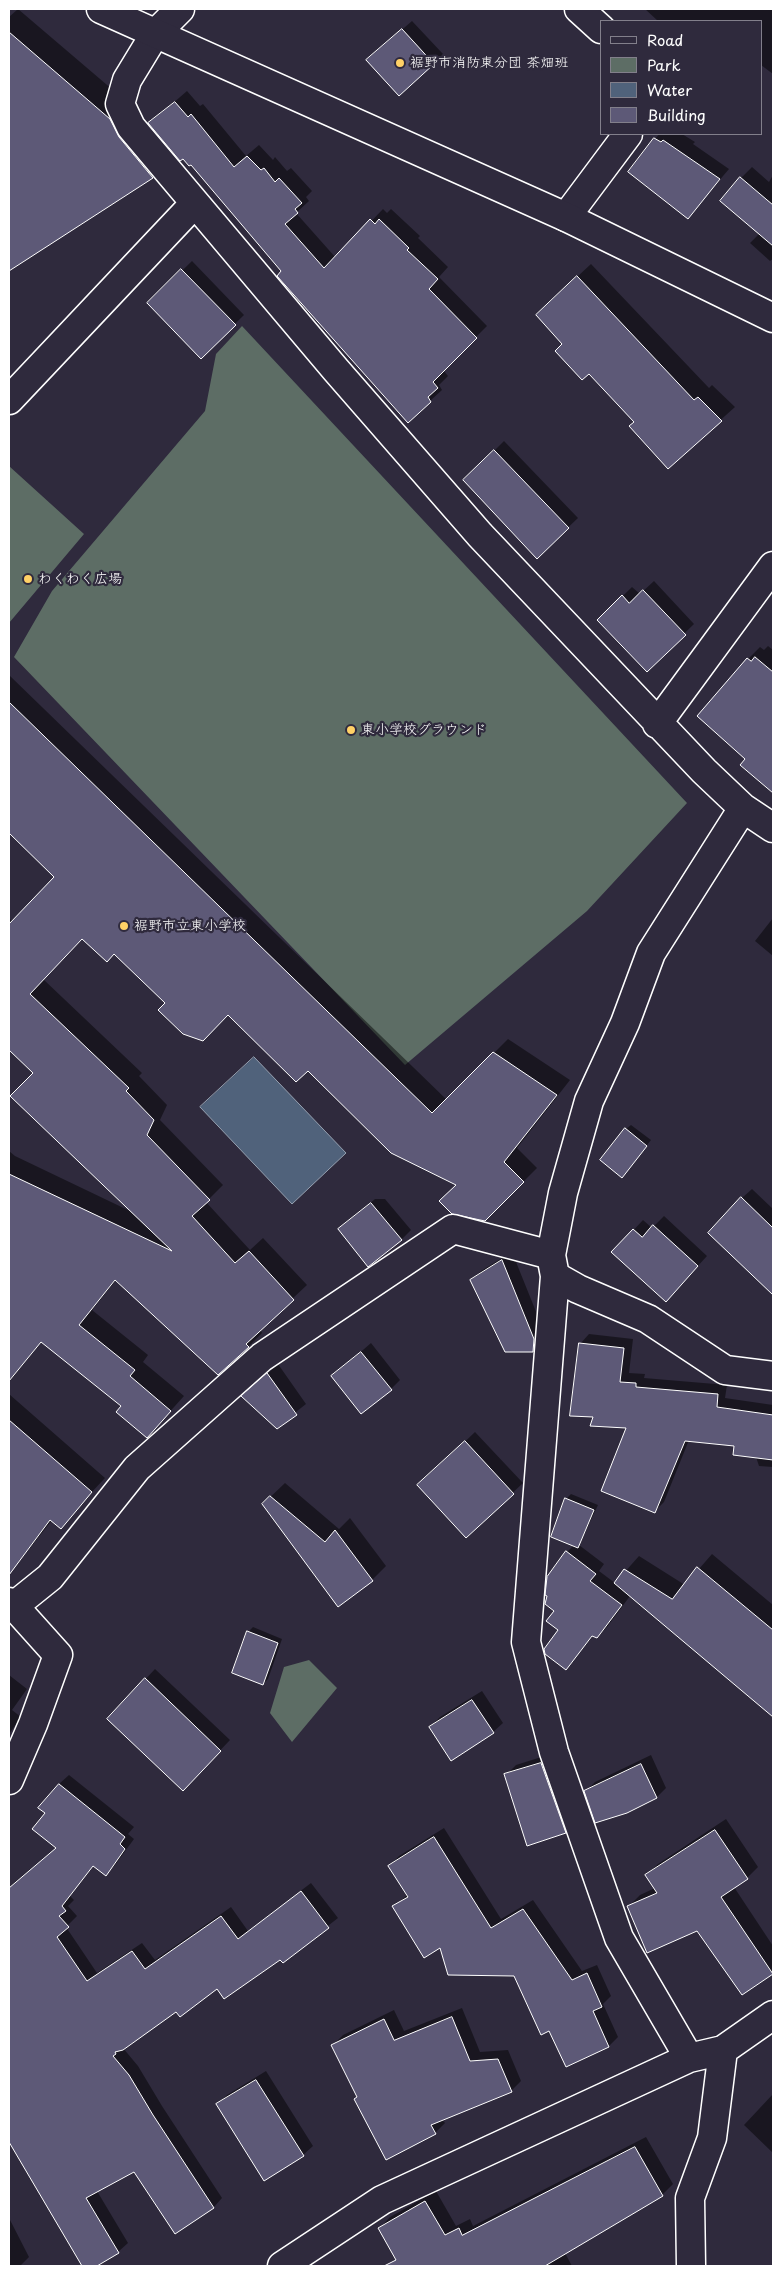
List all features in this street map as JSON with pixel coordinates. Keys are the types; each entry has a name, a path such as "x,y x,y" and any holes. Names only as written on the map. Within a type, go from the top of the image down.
{"street":[{"path":"101,9 566,217 773,318"},
{"path":"180,9 155,34 127,80 120,104 131,127 336,370 480,535 657,724 743,808 773,828"},
{"path":"579,9 600,28"},
{"path":"566,217 627,135"},
{"path":"9,400 195,203"},
{"path":"657,724 773,566"},
{"path":"688,2058 619,1938 554,1752 526,1642 553,1266 563,1193 589,1101 625,1023 650,953 743,808"},
{"path":"9,1780 33,1724 58,1655 11,1604 50,1577 137,1468 262,1357 453,1230 553,1266 578,1289 648,1320 725,1370 773,1376"},
{"path":"282,2266 382,2200 688,2058 723,2050 773,2015"},
{"path":"691,2266 690,2198 712,2138 723,2050"}],"green space":[{"name":"東小学校グラウンド","path":"242,326 687,803 587,911 405,1065 14,657 52,591 205,411 216,354"},
{"name":"わくわく広場","path":"9,466 84,534 9,623"},
{"path":"309,1660 337,1688 292,1742 270,1713 284,1667"}],"water":[{"path":"254,1057 346,1153 292,1204 200,1107"}],"building":[{"path":"402,29 434,64 399,96 366,60"},
{"path":"9,32 110,119 119,137 153,178 9,271"},
{"path":"175,102 188,117 191,114 234,167 247,156 261,170 264,168 275,182 279,178 302,203 295,209 298,213 285,224 324,268 370,219 375,224 379,219 409,248 407,250 438,279 429,289 477,338 433,382 438,388 428,397 431,402 408,423 277,276 281,271 191,165 189,166 183,159 180,161 148,123"},
{"path":"654,138 661,142 663,140 720,179 688,219 628,172"},
{"path":"740,177 773,205 773,246 720,201"},
{"path":"181,269 236,325 201,359 147,303"},
{"path":"577,276 694,400 698,397 722,421 668,469 629,426 634,422 589,374 582,380 555,351 562,344 536,315"},
{"path":"494,450 569,528 537,559 463,480"},
{"path":"643,590 686,635 647,672 597,620 622,595 629,603"},
{"path":"755,657 773,672 773,793 740,765 745,759 697,716 747,658 751,661"},
{"path":"9,702 432,1113 493,1052 557,1095 504,1162 524,1182 485,1221 452,1214 439,1201 456,1185 391,1153 308,1071 296,1082 228,1015 203,1041 183,1034 158,1010 165,1003 114,954 107,962 82,939 30,994 129,1088 126,1091 154,1120 147,1135 210,1200 192,1216 235,1263 249,1251 294,1300 246,1344 249,1347 218,1375 115,1280 79,1325 135,1370 130,1376 171,1411 147,1438 116,1412 121,1406 41,1342 9,1381 9,1174 172,1251 10,1096 33,1073 9,1050 9,924 54,877 9,833"},
{"path":"625,1128 647,1146 622,1178 600,1160"},
{"path":"741,1197 773,1228 773,1295 708,1233"},
{"path":"371,1203 402,1240 368,1267 338,1229"},
{"path":"653,1225 698,1266 666,1302 611,1252 633,1229 642,1237"},
{"path":"502,1260 534,1339 533,1352 505,1352 470,1280"},
{"path":"579,1343 624,1348 620,1382 636,1383 636,1387 718,1394 717,1407 773,1415 773,1460 733,1455 734,1446 685,1441 655,1513 601,1491 626,1428 590,1426 593,1417 570,1416"},
{"path":"361,1352 392,1390 361,1414 331,1376"},
{"path":"267,1373 297,1415 277,1429 241,1396"},
{"path":"9,1420 92,1492 61,1529 50,1520 9,1575"},
{"path":"465,1441 514,1494 466,1538 417,1485"},
{"path":"270,1496 325,1542 335,1530 373,1581 338,1607 262,1504"},
{"path":"565,1498 594,1510 578,1548 551,1537"},
{"path":"566,1551 596,1574 590,1581 622,1605 597,1638 592,1636 566,1670 545,1654 544,1649 558,1630 546,1621 554,1611 545,1604 547,1577"},
{"path":"697,1567 773,1630 773,1717 614,1583 624,1569 672,1599"},
{"path":"247,1631 278,1643 263,1685 232,1673"},
{"path":"145,1678 221,1751 183,1791 107,1719"},
{"path":"472,1700 494,1733 451,1761 429,1727"},
{"path":"541,1763 566,1833 527,1846 504,1774"},
{"path":"641,1764 657,1798 627,1813 595,1823 584,1791"},
{"path":"59,1784 125,1837 120,1844 125,1849 106,1876 93,1866 62,1906 66,1911 59,1916 69,1927 57,1937 87,1981 132,1951 145,1969 221,1916 238,1939 301,1891 329,1928 283,1963 280,1960 224,1999 217,1989 180,2017 176,2012 123,2050 115,2052 116,2054 113,2056 129,2075 214,2208 175,2234 134,2172 86,2198 119,2253 97,2266 82,2266 9,2142 9,1888 56,1848 32,1829 45,1813 38,1808"},
{"path":"715,1830 748,1879 721,1897 773,1974 742,1995 697,1931 647,1953 627,1906 657,1893 645,1875"},
{"path":"434,1837 491,1928 523,1909 572,1980 587,1973 602,2007 593,2011 609,2047 566,2067 549,2031 541,2035 514,1976 448,1975 440,1948 424,1958 392,1906 408,1897 388,1866"},
{"path":"452,2017 470,2061 498,2059 512,2092 431,2125 436,2134 386,2160 354,2099 357,2097 331,2045 384,2019 394,2040"},
{"path":"256,2080 304,2156 264,2181 216,2104"},
{"path":"635,2147 663,2196 545,2266 384,2266 396,2260 378,2228 425,2201 445,2235 459,2228 462,2235"}],"place":[{"name":"裾野市消防東分団 茶畑班","path":"400,63"},
{"name":"わくわく広場","path":"28,579"},
{"name":"東小学校グラウンド","path":"351,730"},
{"name":"裾野市立東小学校","path":"124,926"}]}
